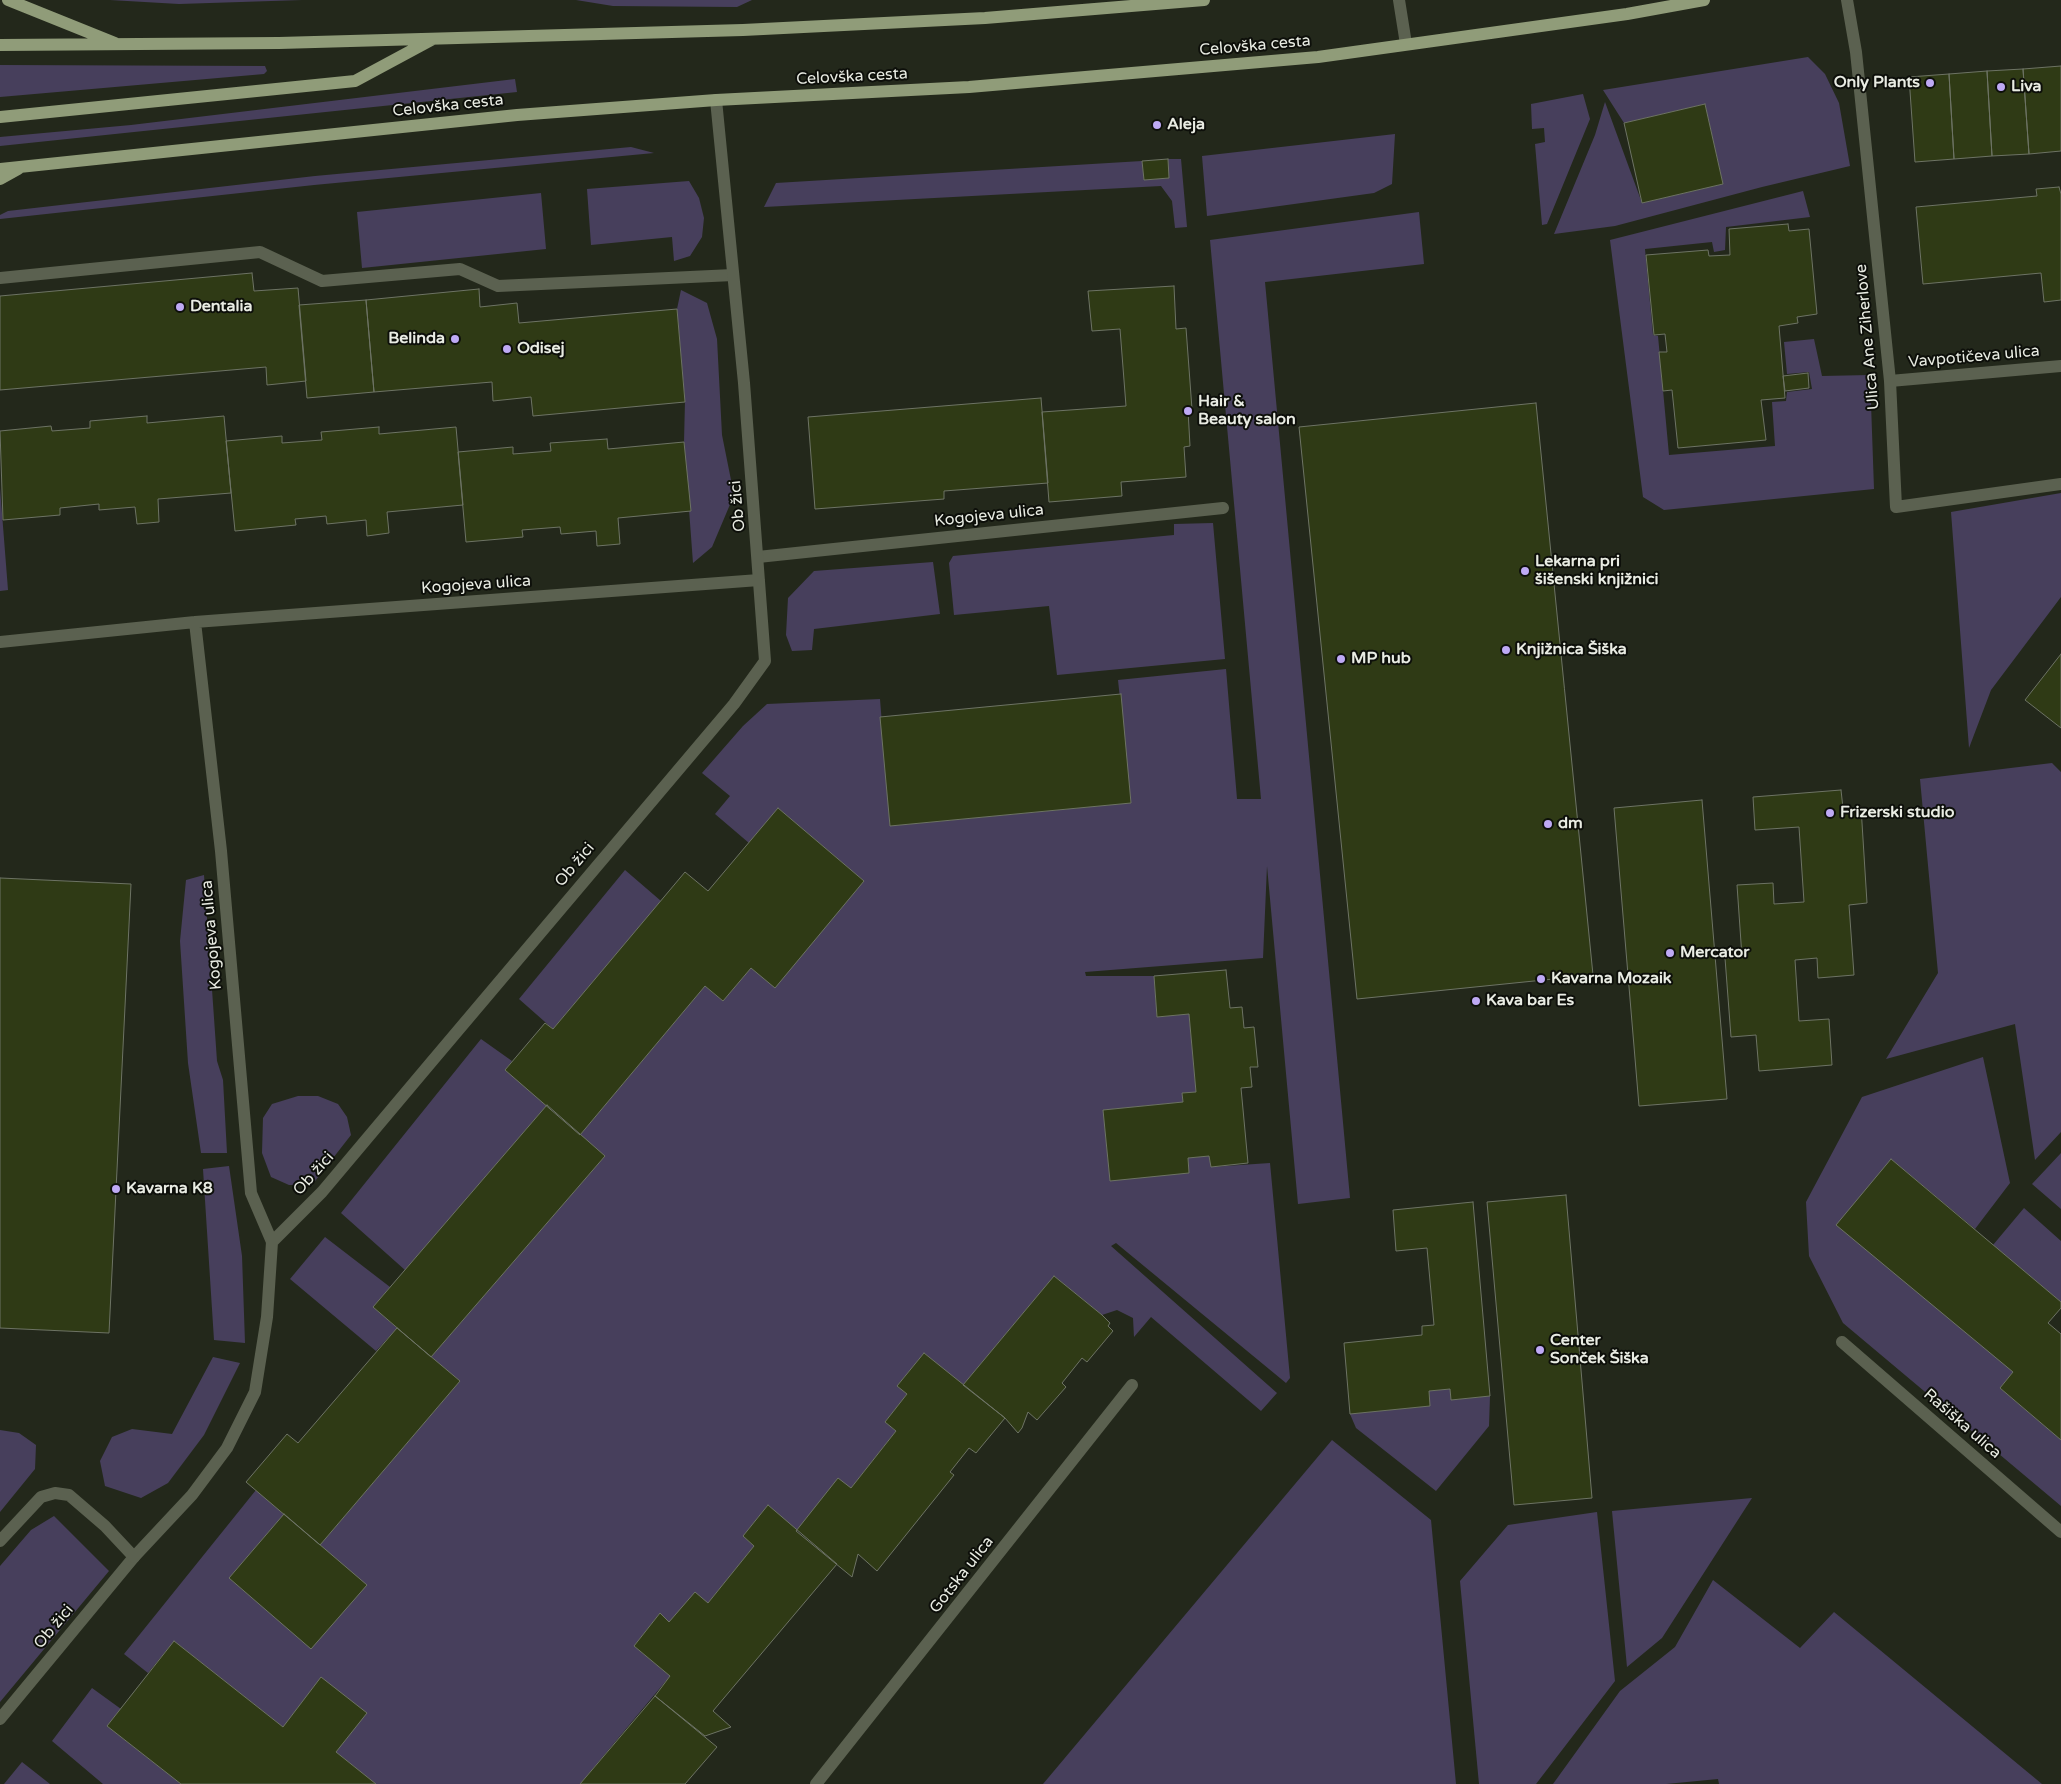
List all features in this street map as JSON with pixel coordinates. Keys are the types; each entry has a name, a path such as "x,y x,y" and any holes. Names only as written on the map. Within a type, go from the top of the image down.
{"main road":[{"path":"8,0 122,46"},
{"path":"0,45 122,46 862,25 985,18 1204,0"},
{"name":"Celovška cesta","path":"0,169 508,116 716,100 969,86 1318,57 1627,14 1704,0"},
{"path":"0,117 59,113 355,81 436,38"},
{"path":"0,180 20,167"}],"street":[{"path":"1399,0 1406,44"},
{"name":"Ulica Ane Ziherlove","path":"1847,0 1857,62 1890,381 1896,507 2061,484"},
{"name":"Ob žici","path":"0,1719 134,1557 192,1495 228,1448 255,1392 267,1317 272,1242 328,1185 742,693 766,661 744,383 716,100"},
{"path":"0,278 260,252 322,281 460,269 498,286 733,275"},
{"name":"Vavpotičeva ulica","path":"1890,381 2061,366"},
{"name":"Kogojeva ulica","path":"758,557 1223,508"},
{"name":"Kogojeva ulica","path":"0,642 195,622 759,580"},
{"name":"Kogojeva ulica","path":"195,622 221,851 251,1192 272,1242"},
{"name":"Rašiška ulica","path":"1842,1342 2061,1532"},
{"name":"Gotska ulica","path":"816,1784 1132,1385"},
{"path":"0,1541 41,1497 55,1493 69,1495 80,1502 134,1557"}],"shaded area":[{"path":"110,0 302,0 179,4"},
{"path":"576,0 752,0 737,7 613,6"},
{"path":"1808,57 1825,74 1839,103 1850,166 1615,226 1554,234 1595,135 1605,102 1642,203 1723,184 1705,104 1624,123 1603,90"},
{"path":"0,65 265,66 267,71 264,74 0,97"},
{"path":"515,79 517,92 0,146 0,137 131,125"},
{"path":"1583,94 1590,119 1547,224 1542,225 1535,144 1545,142 1544,128 1532,129 1531,104"},
{"path":"1395,134 1392,184 1374,193 1207,216 1202,156"},
{"path":"631,147 654,153 314,185 0,219 0,215 8,211 315,176"},
{"path":"1168,159 1181,159 1187,227 1175,228 1172,201 1161,186 764,207 776,183 1142,161 1144,180 1169,178"},
{"path":"689,181 699,198 704,218 702,237 690,256 674,261 672,237 591,245 587,189"},
{"path":"1803,191 1810,217 1726,227 1725,250 1714,252 1712,242 1645,249 1653,335 1658,336 1669,455 1775,446 1772,402 1786,401 1787,392 1812,389 1809,372 1787,374 1784,342 1814,339 1822,376 1870,375 1874,489 1664,510 1643,497 1610,240"},
{"path":"541,193 546,249 362,268 357,212"},
{"path":"1419,212 1424,264 1265,282 1350,1198 1298,1204 1267,866 1263,958 1085,972 1086,976 1154,976 1157,1017 1189,1014 1196,1092 1182,1093 1183,1102 1103,1110 1110,1180 1189,1173 1188,1158 1209,1156 1211,1167 1270,1163 1290,1378 1286,1383 1116,1243 1111,1246 1277,1393 1261,1411 1151,1317 1134,1337 1133,1318 1117,1310 1102,1315 1054,1276 963,1385 924,1353 897,1386 907,1394 885,1422 896,1431 851,1488 796,1531 768,1505 743,1536 754,1546 708,1603 669,1622 659,1614 634,1646 670,1676 580,1784 376,1784 336,1752 366,1713 321,1678 283,1727 174,1641 148,1673 124,1654 256,1490 284,1514 229,1578 311,1648 366,1585 320,1545 460,1381 431,1357 605,1156 580,1135 705,986 723,1001 751,968 775,987 864,881 778,808 749,843 715,814 730,796 702,773 743,726 767,704 880,699 890,826 1131,803 1118,680 1226,669 1237,799 1261,799 1210,240"},
{"path":"681,290 707,303 717,339 722,435 734,495 712,547 693,563 684,442 685,401 677,309"},
{"path":"0,488 8,590 0,591"},
{"path":"2061,493 2061,597 1991,690 1969,748 1951,512"},
{"path":"1213,523 1225,659 1057,675 1049,606 954,615 949,563 953,556 1174,535 1174,524"},
{"path":"933,562 940,614 814,629 812,650 792,651 786,635 788,598 814,571"},
{"path":"2052,763 2061,772 2061,1132 2035,1160 2015,1024 1886,1059 1938,973 1920,779"},
{"path":"625,870 661,901 553,1029 519,999"},
{"path":"204,875 217,1061 223,1080 227,1153 201,1153 188,1063 180,941 186,880"},
{"path":"481,1039 512,1061 506,1069 547,1105 405,1270 341,1213"},
{"path":"1983,1057 2010,1183 1975,1229 1891,1159 2013,1372 2000,1388 2061,1440 2061,1506 1843,1323 1809,1256 1806,1202 1862,1097"},
{"path":"298,1096 318,1096 338,1104 347,1117 351,1135 312,1185 289,1185 271,1177 262,1153 263,1118 272,1104"},
{"path":"2061,1153 2061,1209 2032,1184"},
{"path":"229,1166 242,1256 245,1343 214,1340 203,1169"},
{"path":"2024,1208 2061,1241 2061,1302 1993,1245"},
{"path":"325,1237 390,1287 373,1307 397,1328 376,1351 290,1279"},
{"path":"213,1357 240,1363 204,1435 168,1483 141,1498 105,1486 100,1461 112,1437 132,1429 172,1434"},
{"path":"1450,1389 1451,1400 1490,1396 1489,1426 1436,1491 1356,1428 1350,1414 1430,1406 1429,1391"},
{"path":"0,1430 19,1433 36,1445 35,1469 0,1512"},
{"path":"1332,1440 1431,1520 1456,1784 1043,1784"},
{"path":"1752,1498 1662,1638 1627,1667 1612,1511"},
{"path":"1597,1512 1615,1681 1536,1784 1479,1784 1460,1581 1508,1525"},
{"path":"54,1516 109,1571 0,1702 0,1566 31,1530"},
{"path":"1713,1580 1800,1648 1834,1612 2042,1784 1719,1784 1718,1779 1666,1784 1553,1784 1620,1691 1675,1647"},
{"path":"92,1688 121,1709 107,1726 181,1784 103,1784 52,1741"},
{"path":"22,1762 50,1784 4,1784"}],"building":[{"path":"2061,66 2061,151 2029,154 2023,69"},
{"path":"2023,69 2029,154 1992,156 1987,71"},
{"path":"1987,71 1992,156 1954,159 1949,74"},
{"path":"1949,74 1954,159 1915,162 1909,77"},
{"path":"1705,104 1723,184 1642,203 1624,123"},
{"path":"1168,159 1169,178 1144,180 1142,161"},
{"path":"2059,187 2061,194 2061,300 2044,302 2041,273 1923,284 1916,207 2037,196 2036,189"},
{"path":"1788,224 1789,231 1809,229 1817,314 1797,317 1798,323 1779,326 1785,398 1761,400 1766,440 1678,448 1672,390 1663,391 1659,352 1667,352 1665,334 1654,335 1646,255 1708,250 1709,256 1730,255 1729,229"},
{"path":"252,273 254,291 298,288 306,381 267,385 266,367 0,390 0,296"},
{"path":"1174,286 1176,329 1186,328 1192,409 1188,410 1190,446 1184,447 1186,477 1121,482 1122,496 1049,502 1042,412 1126,406 1120,329 1092,331 1088,291"},
{"path":"479,289 480,307 517,303 519,323 677,309 685,402 533,416 531,397 493,401 492,382 374,392 366,300"},
{"path":"366,300 374,392 307,398 299,305"},
{"path":"1808,373 1809,388 1785,391 1783,376"},
{"path":"1041,398 1048,483 944,491 944,499 815,509 808,417"},
{"path":"1536,403 1593,975 1357,999 1299,427"},
{"path":"147,416 147,423 224,416 231,493 158,499 159,522 137,524 135,507 99,510 99,504 60,508 60,515 3,520 0,431 51,426 52,431 90,428 90,421"},
{"path":"379,427 379,434 456,427 463,505 387,512 389,533 367,536 366,520 327,524 326,516 295,519 296,525 235,531 226,441 282,436 282,443 322,440 321,432"},
{"path":"607,439 608,449 684,442 691,511 618,518 620,544 597,546 596,531 561,534 560,527 522,530 523,537 466,542 458,452 513,447 513,454 551,451 550,443"},
{"path":"2061,654 2061,728 2025,700"},
{"path":"1121,694 1131,803 890,826 880,717"},
{"path":"1841,790 1843,808 1861,807 1867,903 1849,905 1854,975 1818,978 1817,958 1795,960 1799,1021 1829,1019 1832,1065 1759,1071 1756,1035 1731,1037 1725,958 1742,957 1737,885 1773,883 1774,904 1804,902 1799,827 1755,830 1753,797"},
{"name":"Mercator","path":"1702,800 1727,1099 1639,1106 1614,808"},
{"path":"778,808 864,881 775,988 751,968 723,1001 705,986 580,1135 505,1070 545,1023 553,1029 685,872 708,891"},
{"path":"0,878 131,884 109,1333 0,1328"},
{"path":"1226,970 1230,1008 1242,1007 1244,1028 1254,1027 1258,1067 1250,1067 1252,1087 1241,1088 1248,1163 1211,1167 1209,1156 1188,1158 1189,1173 1110,1181 1103,1110 1183,1102 1182,1093 1196,1092 1189,1014 1157,1017 1154,976"},
{"path":"547,1105 605,1156 431,1357 373,1307"},
{"path":"1891,1159 2061,1302 2061,1308 2048,1323 2061,1334 2061,1440 2000,1388 2013,1372 1836,1225"},
{"name":"Center Sonček Šiška","path":"1566,1195 1592,1498 1514,1505 1487,1202"},
{"path":"1473,1202 1490,1396 1451,1400 1450,1389 1429,1391 1430,1406 1350,1414 1344,1343 1422,1335 1422,1326 1434,1325 1427,1248 1396,1251 1393,1210"},
{"path":"1054,1276 1102,1315 1110,1323 1108,1326 1113,1331 1087,1362 1082,1358 1062,1383 1066,1387 1037,1420 1028,1412 1018,1433 1005,1418 963,1385"},
{"path":"397,1328 460,1381 320,1545 246,1482 287,1434 298,1443"},
{"path":"924,1353 1005,1418 976,1453 969,1448 950,1472 954,1475 877,1571 858,1554 852,1577 796,1531 838,1478 851,1488 896,1431 885,1422 907,1394 897,1386"},
{"path":"768,1505 837,1564 713,1711 731,1727 705,1736 655,1696 670,1676 634,1646 660,1613 669,1622 695,1592 708,1603 754,1546 743,1536"},
{"path":"284,1514 367,1585 311,1649 229,1578"},
{"path":"174,1641 283,1727 321,1677 367,1713 336,1752 376,1784 181,1784 107,1726"},
{"path":"655,1696 717,1747 685,1784 580,1784"}],"place":[{"name":"Only Plants","path":"1930,83"},
{"name":"Liva","path":"2001,87"},
{"name":"Aleja","path":"1157,125"},
{"name":"Dentalia","path":"180,307"},
{"name":"Belinda","path":"455,339"},
{"name":"Odisej","path":"507,349"},
{"name":"Hair & Beauty salon","path":"1188,411"},
{"name":"Lekarna pri šišenski knjižnici","path":"1525,571"},
{"name":"Knjižnica Šiška","path":"1506,650"},
{"name":"MP hub","path":"1341,659"},
{"name":"Frizerski studio","path":"1830,813"},
{"name":"dm","path":"1548,824"},
{"name":"Mercator","path":"1670,953"},
{"name":"Kavarna Mozaik","path":"1541,979"},
{"name":"Kava bar Es","path":"1476,1001"},
{"name":"Kavarna K8","path":"116,1189"},
{"name":"Center Sonček Šiška","path":"1540,1350"}]}
